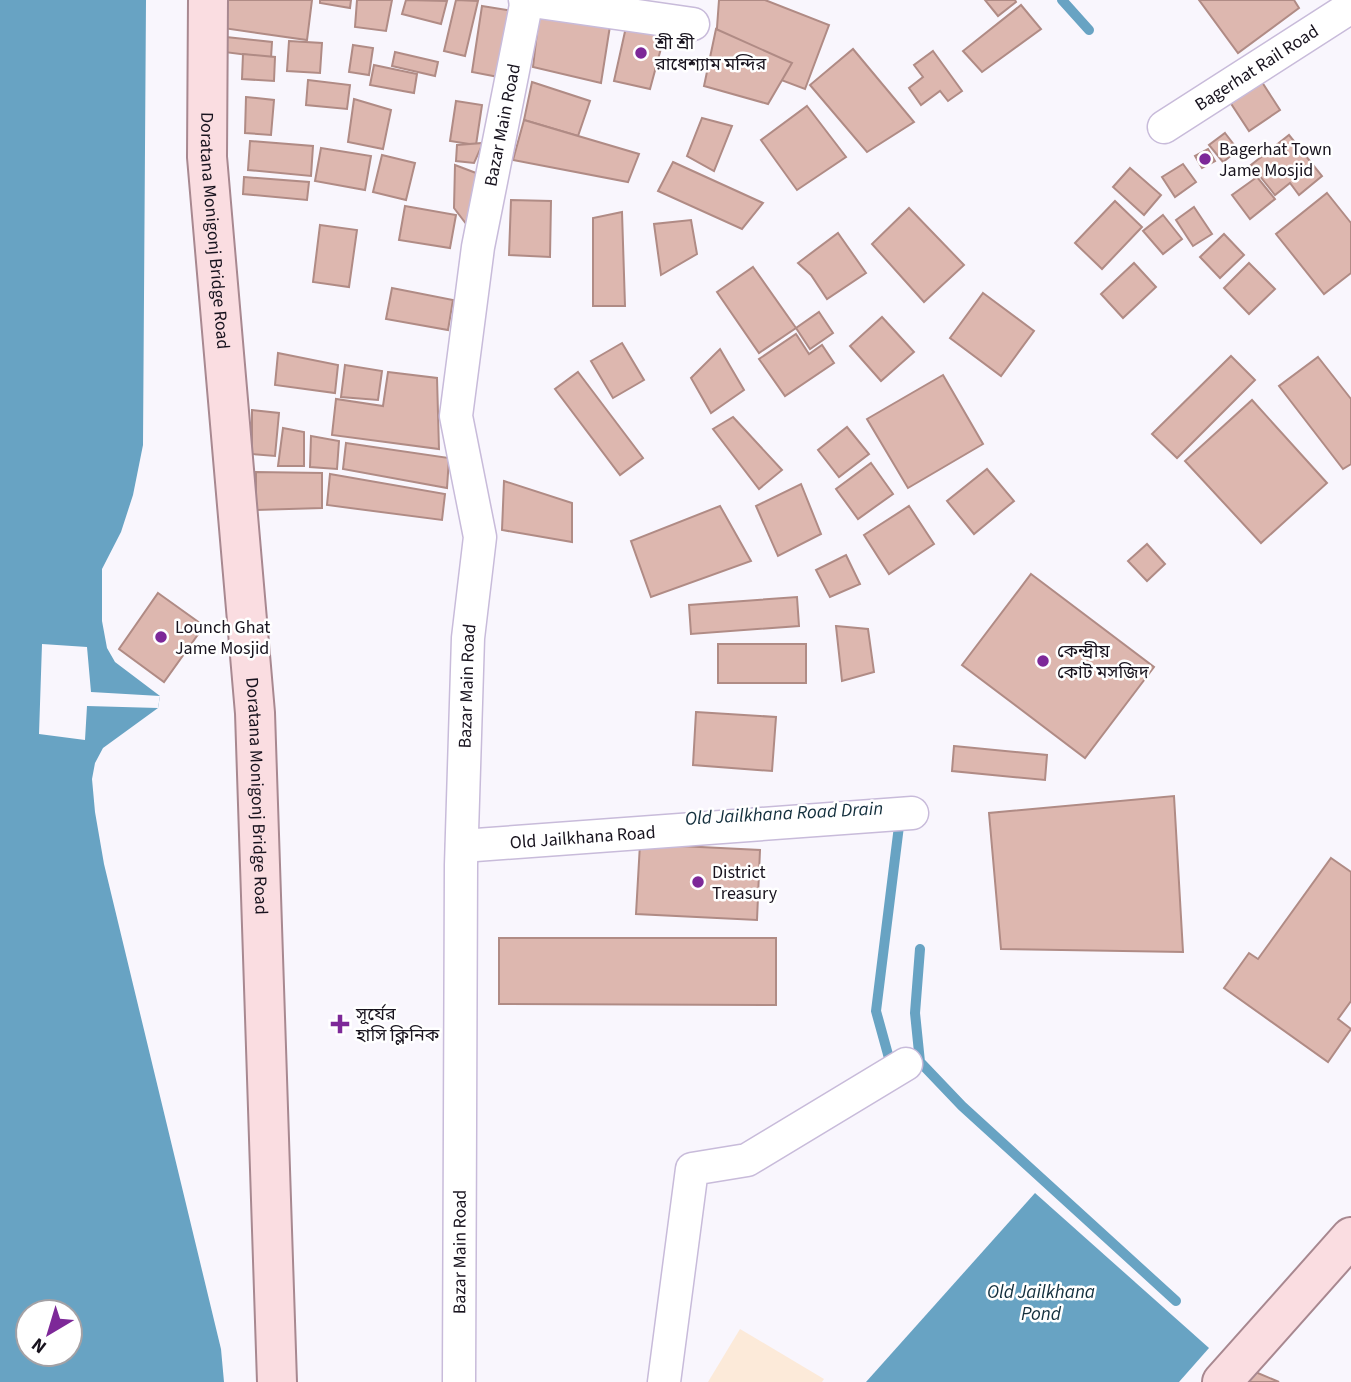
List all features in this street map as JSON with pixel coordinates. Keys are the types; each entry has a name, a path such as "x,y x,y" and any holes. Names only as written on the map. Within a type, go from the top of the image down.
{"main road":[{"name":"Doratana Monigonj Bridge Road","path":"208,0 207,157 256,713 277,1382"},
{"path":"1222,1382 1350,1238"}],"street":[{"path":"526,0 693,24"},
{"name":"Bazar Main Road","path":"459,1382 462,846 468,638 480,537 456,416 478,247 526,0"},
{"name":"Bagerhat Rail Road","path":"1164,127 1351,7"},
{"name":"Old Jailkhana Road","path":"462,846 912,813"},
{"path":"664,1382 692,1169 747,1160 906,1064"}],"shaded area":[{"path":"740,1329 824,1379 822,1382 708,1382"}],"water":[{"path":"0,0 146,0 143,445 133,495 121,532 102,569 102,621 107,648 115,662 160,696 158,708 103,748 95,763 92,779 104,864 221,1349 224,1382 0,1382"},
{"name":"Old Jailkhana Pond","path":"1035,1193 1209,1348 1179,1382 866,1382"}],"pier":[{"path":"42,644 87,647 91,692 160,696 158,708 87,706 85,740 39,734"}],"building":[{"path":"227,0 312,0 307,40 223,28"},
{"path":"320,0 351,0 350,8 320,3"},
{"path":"357,0 392,0 386,31 355,27"},
{"path":"406,0 447,1 441,24 402,14"},
{"path":"456,0 478,1 465,56 444,51"},
{"path":"719,0 765,0 829,25 805,89 715,55"},
{"path":"985,0 1015,0 1016,2 998,16"},
{"path":"1199,0 1294,0 1299,8 1238,53"},
{"path":"1021,5 1041,29 982,72 963,51"},
{"path":"482,6 520,12 509,79 472,72"},
{"path":"539,15 610,26 601,83 533,67"},
{"path":"628,18 667,26 650,89 614,81"},
{"path":"716,29 792,63 768,104 704,86"},
{"path":"226,37 272,42 271,58 224,52"},
{"path":"289,41 322,43 320,73 287,71"},
{"path":"353,45 373,48 369,75 349,72"},
{"path":"853,49 914,122 867,152 810,85"},
{"path":"933,51 962,91 948,101 940,91 921,105 909,88 923,77 914,65"},
{"path":"395,52 438,62 435,76 392,66"},
{"path":"243,54 275,57 274,81 242,79"},
{"path":"374,65 417,74 414,93 370,85"},
{"path":"1260,79 1280,110 1249,131 1228,99"},
{"path":"308,80 350,85 347,109 306,105"},
{"path":"532,82 590,101 578,136 524,120"},
{"path":"246,97 274,100 271,135 245,133"},
{"path":"354,99 391,110 383,149 348,142"},
{"path":"456,101 482,105 476,145 450,141"},
{"path":"807,106 846,157 797,190 761,140"},
{"path":"702,118 732,126 714,171 687,156"},
{"path":"524,120 639,154 628,182 513,160"},
{"path":"1225,133 1238,150 1223,162 1209,145"},
{"path":"1289,135 1322,176 1299,195 1290,183 1275,195 1251,165"},
{"path":"250,141 313,146 311,176 248,170"},
{"path":"483,143 474,163 456,161 457,145"},
{"path":"321,148 371,156 365,190 315,181"},
{"name":"Bagerhat Town Jame Mosjid","path":"1208,149 1215,161 1202,168 1195,156"},
{"path":"382,155 415,163 406,200 373,192"},
{"path":"673,162 763,203 742,229 658,191"},
{"path":"1183,164 1196,182 1175,197 1162,177"},
{"path":"455,165 476,173 470,229 454,208"},
{"path":"1130,168 1161,195 1144,215 1113,187"},
{"path":"244,177 309,182 307,200 243,194"},
{"path":"1257,177 1275,199 1250,219 1232,195"},
{"path":"1327,193 1351,223 1351,273 1324,294 1276,234"},
{"path":"511,200 551,201 550,257 509,255"},
{"path":"1115,201 1142,227 1102,269 1075,243"},
{"path":"405,206 456,215 450,248 399,240"},
{"path":"1194,207 1212,234 1193,246 1176,220"},
{"path":"909,208 964,265 924,302 872,244"},
{"path":"622,212 625,306 593,306 593,218"},
{"path":"1163,215 1182,239 1163,254 1143,231"},
{"path":"691,220 697,254 661,275 654,224"},
{"path":"320,225 357,230 349,287 313,282"},
{"path":"838,233 866,273 827,299 811,275 798,263"},
{"path":"1224,234 1244,255 1220,278 1200,257"},
{"path":"1134,263 1156,287 1123,318 1101,294"},
{"path":"1249,263 1275,289 1249,314 1224,288"},
{"path":"753,267 796,328 759,353 717,292"},
{"path":"392,288 453,300 448,330 386,319"},
{"path":"983,293 1034,331 1001,376 950,338"},
{"path":"819,312 833,333 810,349 796,328"},
{"path":"882,317 914,352 881,381 850,346"},
{"path":"796,334 809,354 822,345 834,363 785,396 759,359"},
{"path":"622,343 644,380 613,398 591,361"},
{"path":"720,349 744,390 711,413 691,378"},
{"path":"278,353 338,365 335,393 275,385"},
{"path":"1231,356 1255,380 1177,458 1152,434"},
{"path":"1318,357 1351,399 1351,464 1343,469 1279,386"},
{"path":"345,365 382,371 378,400 341,397"},
{"path":"388,372 437,378 439,449 332,435 336,399 383,406"},
{"path":"578,372 643,458 620,475 555,389"},
{"path":"943,375 983,444 908,488 867,419"},
{"path":"1252,400 1327,483 1261,543 1185,461"},
{"path":"252,410 279,413 275,456 252,454"},
{"path":"733,417 782,470 759,489 713,429"},
{"path":"847,427 869,454 839,477 818,450"},
{"path":"283,428 304,432 304,466 278,466"},
{"path":"311,436 339,441 337,469 310,467"},
{"path":"346,443 449,458 447,488 343,469"},
{"path":"871,463 893,494 858,519 836,489"},
{"path":"987,469 1014,501 974,534 947,501"},
{"path":"256,472 322,473 322,508 256,510"},
{"path":"330,474 445,494 442,520 327,505"},
{"path":"504,481 572,503 572,542 502,530"},
{"path":"801,484 821,534 778,556 756,506"},
{"path":"720,506 751,561 651,597 631,541"},
{"path":"909,506 934,544 889,574 864,535"},
{"path":"1147,544 1165,564 1147,581 1128,561"},
{"path":"846,555 860,584 830,597 816,570"},
{"path":"1031,574 1154,667 1085,758 962,665"},
{"name":"Lounch Ghat Jame Mosjid","path":"158,593 204,626 164,682 119,649"},
{"path":"797,597 799,626 691,634 689,605"},
{"path":"836,626 868,629 874,672 842,681"},
{"path":"718,644 806,644 806,683 718,683"},
{"path":"696,712 776,717 772,771 693,765"},
{"path":"954,746 1047,755 1045,780 952,771"},
{"path":"1174,796 1183,952 1001,949 989,813"},
{"name":"District Treasury","path":"640,844 760,850 757,920 636,914"},
{"path":"1331,858 1351,872 1351,1001 1338,1019 1351,1029 1328,1062 1224,988 1249,953 1258,959"},
{"path":"499,938 776,938 776,1005 499,1004"},
{"path":"1253,1371 1279,1382 1248,1382"}],"waterway":[{"path":"1062,0 1089,30"},
{"name":"Old Jailkhana Road Drain","path":"891,826 899,826 876,1011 892,1069"},
{"name":"Old Jailkhana Road Drain","path":"920,949 915,1013 920,1062 962,1106 1176,1301"}],"place":[{"name":"শ্রী শ্রী রাধেশ্যাম মন্দির","path":"641,53"},
{"name":"Bagerhat Town Jame Mosjid","path":"1205,159"},
{"name":"Lounch Ghat Jame Mosjid","path":"161,637"},
{"name":"কেন্দ্রীয় কোট মসজিদ","path":"1043,661"},
{"name":"District Treasury","path":"698,882"},
{"name":"সূর্যের হাসি ক্লিনিক","path":"340,1024"}]}
